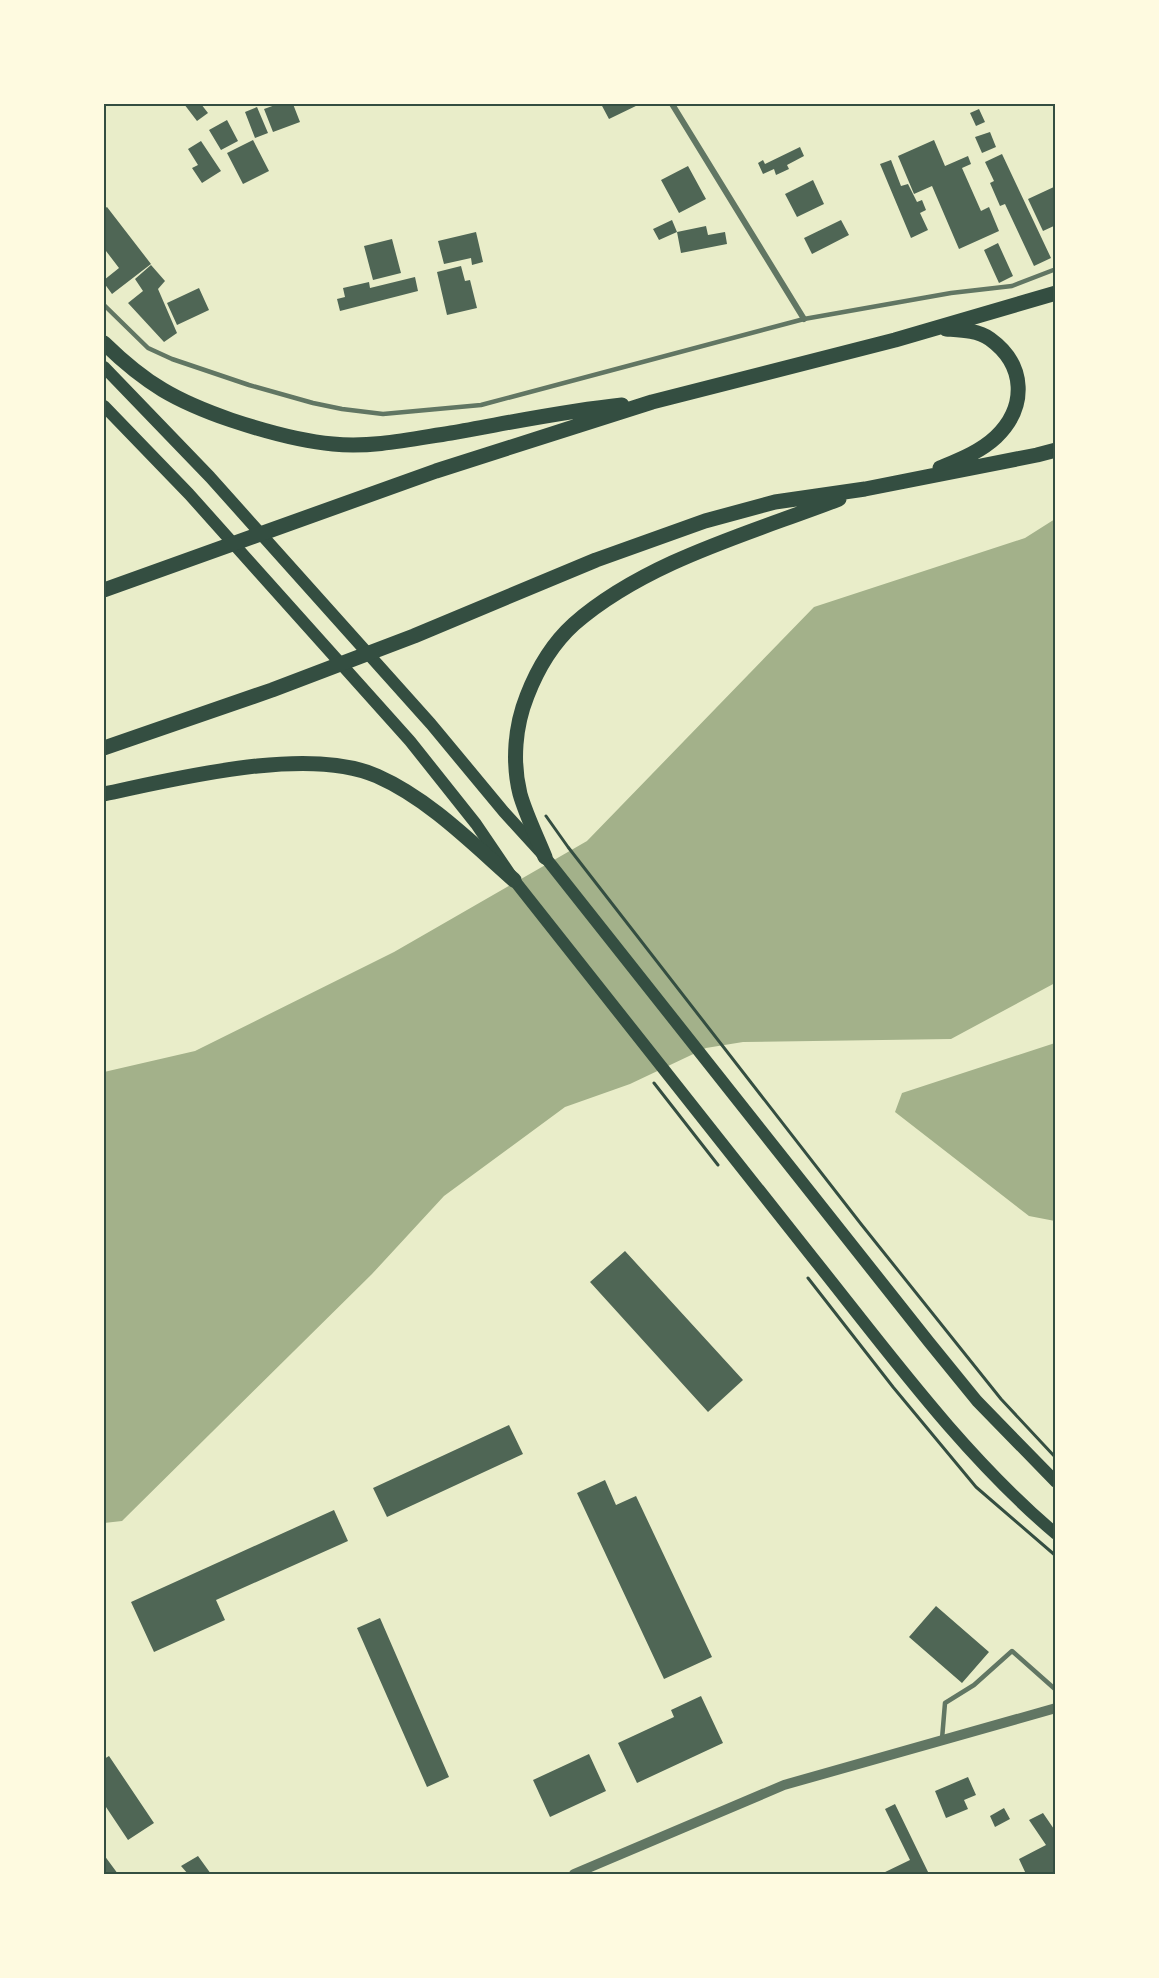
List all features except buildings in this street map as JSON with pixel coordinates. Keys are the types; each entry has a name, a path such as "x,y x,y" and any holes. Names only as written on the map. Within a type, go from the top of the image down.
{"main road":[{"path":"104,590 436,471 652,402 938,328 1056,294"},
{"path":"915,480 976,452 995,438 1009,422 1017,403 1019,384 1013,366 1003,351 988,338 970,331 938,328"},
{"path":"104,343 152,384 191,406 259,429 298,439 334,444 370,444 411,440 579,409 652,402"},
{"path":"104,367 210,477 432,724 504,812 545,857 970,1393 1056,1482"},
{"path":"104,406 189,494 410,741 476,824 514,880 935,1409 989,1471 1056,1534"},
{"path":"104,748 272,690 414,636 596,561 705,521 776,502 915,480 1056,450"},
{"path":"545,857 520,794 516,735 522,710 533,682 549,653 572,626 600,604 654,573 719,544 866,489"},
{"path":"104,794 260,766 304,763 342,766 376,775 409,794 441,816 514,880"}],"street":[{"path":"672,104 804,319"},
{"path":"574,1875 784,1785 1056,1708"}],"lane":[{"path":"104,305 148,348 172,359 249,385 313,403 342,410 383,414 481,405 804,319 951,293 1012,286 1056,268"},
{"path":"942,1740 945,1703 974,1684 1012,1651 1056,1690"}],"path":[{"path":"568,846 854,1215 1001,1399 1056,1458"}],"shaded area":[{"path":"1055,519 1055,983 951,1039 743,1042 706,1048 630,1084 565,1107 444,1196 372,1274 122,1521 104,1523 104,1072 195,1051 394,952 587,841 814,607 1025,538"},
{"path":"1056,1043 1055,1221 1029,1216 895,1112 902,1093"}]}
